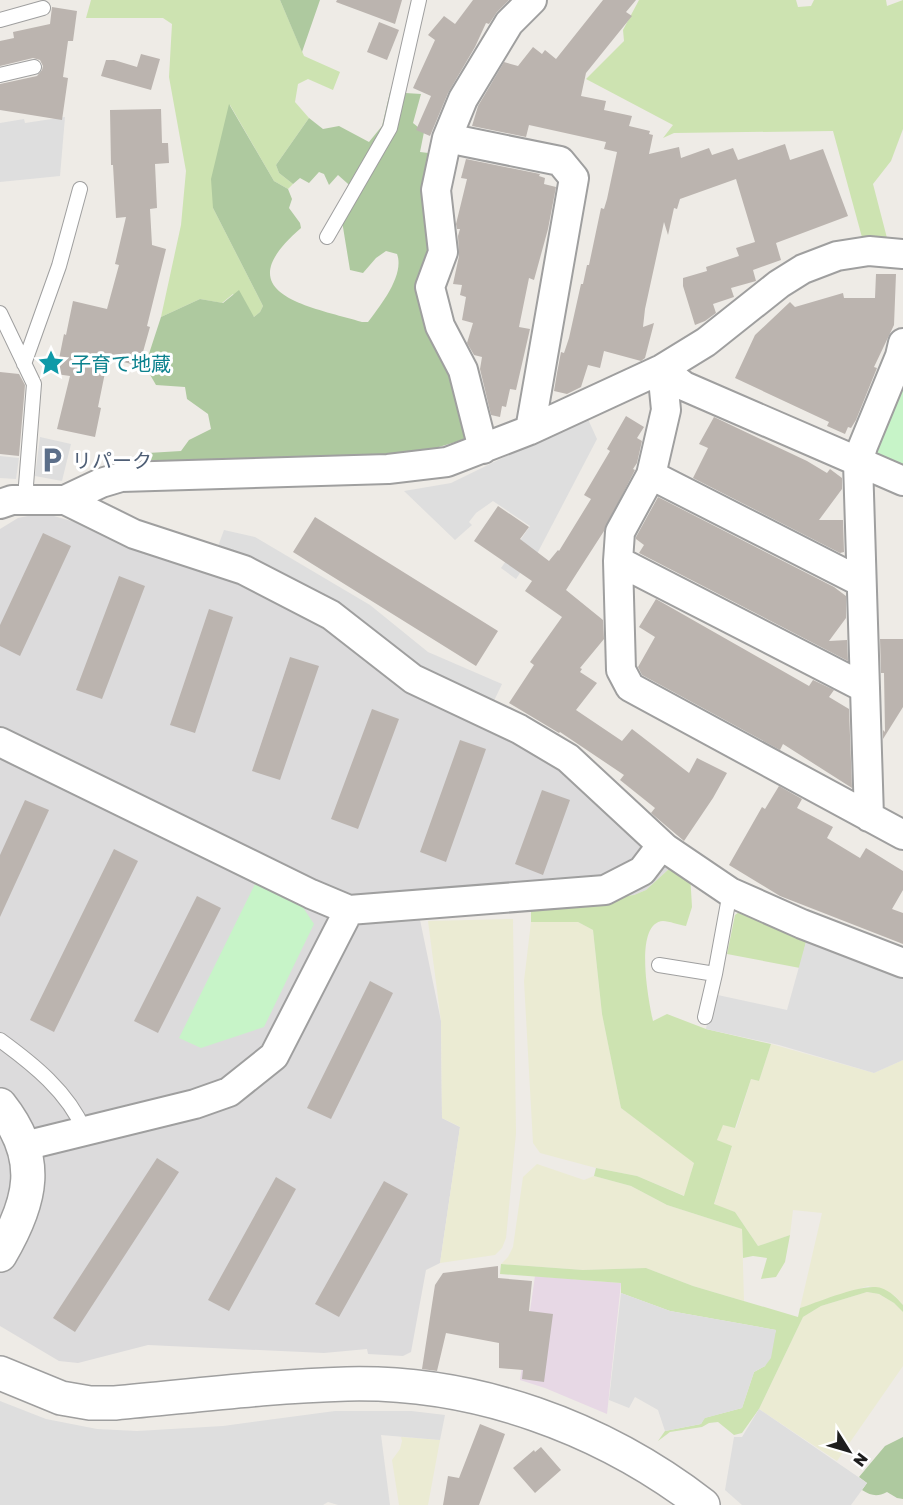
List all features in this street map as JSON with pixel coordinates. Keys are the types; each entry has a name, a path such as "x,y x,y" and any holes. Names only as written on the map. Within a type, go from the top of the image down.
{"street":[{"path":"483,448 464,370 441,326 430,287 443,252 436,190 447,138 463,99 509,23 532,0"},
{"path":"447,138 560,161 574,177 530,430"},
{"path":"0,504 12,500 65,500 101,483 121,477 388,469 447,462 530,430 662,369 706,342 779,284 803,269 848,254 869,251 903,254"},
{"path":"869,817 858,462 903,343"},
{"path":"662,369 684,386 903,481"},
{"path":"662,369 666,410 651,475 620,532 618,561 621,670 630,687 903,835"},
{"path":"651,475 861,582"},
{"path":"65,500 134,534 244,570 331,615 413,679 519,729 568,758 665,848 730,892 802,924 903,963"},
{"path":"618,561 865,688"},
{"path":"0,742 348,910 605,890 642,871 658,850 665,848"},
{"path":"24,1146 195,1104 229,1092 274,1056 348,910"},
{"path":"0,1105 10,1118 24,1146 28,1169 27,1197 15,1231 0,1255"},
{"path":"0,1373 61,1398 90,1402 115,1403 347,1384 442,1391 494,1401 559,1423 606,1444 683,1490 703,1505"}],"lane":[{"path":"327,237 390,128 419,0"},
{"path":"0,20 43,8"},
{"path":"0,75 34,67"},
{"path":"24,364 59,266 80,189"},
{"path":"0,313 34,384 27,484 28,500"},
{"path":"705,1017 730,892"},
{"path":"659,965 715,974"},
{"path":"0,1040 28,1060 52,1084 77,1113 84,1130"}],"shaded area":[{"path":"65,117 60,176 0,182 0,123 24,119 25,123"},
{"path":"587,417 597,439 527,573 522,570 516,579 501,568 530,526 493,501 476,513 469,522 472,525 455,540 404,491 451,483"},
{"name":"リパーク","path":"40,437 71,444 62,481 35,476"},
{"path":"0,456 19,458 16,479 0,478"},
{"path":"43,513 75,522 123,543 237,575 566,763 670,868 646,890 634,895 513,909 419,915 441,1021 442,1118 460,1127 440,1263 426,1270 411,1352 403,1356 368,1354 367,1349 324,1353 148,1345 78,1363 59,1361 0,1326 0,529 18,518"},
{"path":"224,530 255,537 370,605 428,652 502,684 492,705 420,671 217,549"},
{"path":"807,938 903,976 903,1060 874,1073 779,1045 706,1029 713,994 787,1010"},
{"path":"535,1276 621,1283 607,1414 520,1380"},
{"path":"621,1293 670,1311 776,1330 771,1358 765,1366 754,1372 742,1408 705,1418 701,1424 665,1431 658,1410 635,1397 629,1408 609,1400"},
{"path":"0,1401 46,1419 97,1429 137,1431 223,1426 335,1411 411,1411 445,1415 440,1440 381,1435 390,1505 338,1505 328,1502 323,1505 0,1505"},
{"path":"759,1409 867,1483 851,1505 742,1505 725,1490 734,1437 742,1437"}],"green space":[{"path":"91,0 280,0 304,56 340,72 333,90 308,79 298,84 295,102 309,118 276,165 279,173 293,184 288,189 274,181 230,105 213,208 263,306 254,317 233,294 222,303 200,299 161,317 181,225 186,171 169,77 172,24 163,18 86,18"},
{"path":"280,0 320,0 302,52"},
{"path":"639,0 796,0 798,7 811,6 814,0 886,0 887,6 903,0 903,129 891,161 873,184 887,238 863,241 833,131 674,133 663,138 673,125 586,79 624,41 623,30"},
{"path":"390,92 421,94 413,123 424,132 420,152 437,154 437,250 461,372 467,438 430,449 351,462 269,464 149,460 148,453 181,451 189,440 211,429 208,414 187,399 185,387 156,385 145,366 161,317 200,299 223,303 239,290 254,317 263,306 213,208 211,179 229,104 274,181 288,189 292,199 289,208 300,223 301,228 279,250 270,268 272,283 282,294 299,303 368,322 395,281 399,262 397,254 386,251 376,258 363,273 350,270 342,221 356,191 338,175 329,185 324,174 319,172 309,183 300,178 293,184 279,173 276,165 309,118 323,129 339,126 369,142 382,126"},
{"path":"903,382 903,470 874,457"},
{"path":"670,868 690,873 692,907 686,926 663,921 654,925 648,935 645,965 653,1021 667,1014 706,1029 771,1044 759,1081 751,1079 735,1128 723,1125 717,1140 732,1146 714,1204 735,1212 758,1246 790,1235 785,1262 776,1277 761,1279 767,1258 753,1256 743,1258 742,1229 667,1205 631,1186 594,1176 596,1168 637,1176 684,1196 694,1163 621,1108 602,1014 593,930 578,922 531,922 531,907 634,895 646,890"},
{"path":"256,882 302,906 314,924 264,1027 201,1048 179,1038"},
{"path":"743,909 807,938 800,968 727,954 735,915"},
{"path":"513,919 516,1133 506,1238 502,1248 495,1255 440,1263 460,1127 442,1118 441,1021 428,921"},
{"path":"531,922 578,922 593,930 602,1014 621,1108 694,1162 685,1196 637,1176 540,1153 533,1143 524,981"},
{"path":"771,1044 874,1073 903,1060 903,1305 895,1296 868,1286 800,1308 822,1213 793,1210 790,1235 758,1246 735,1212 714,1205 732,1147 717,1140 723,1124 736,1128 751,1079 759,1081"},
{"path":"537,1164 584,1180 594,1176 631,1186 667,1205 742,1229 744,1301 693,1286 646,1268 583,1270 501,1264 513,1247 523,1177"},
{"path":"501,1264 583,1270 646,1268 693,1286 798,1317 800,1308 841,1294 874,1287 884,1289 893,1295 903,1305 903,1312 879,1294 867,1292 821,1306 803,1317 759,1409 742,1433 734,1435 718,1422 670,1432 658,1441 665,1431 701,1424 704,1418 742,1408 754,1372 765,1366 776,1330 670,1311 621,1293 621,1283 500,1274"},
{"path":"867,1292 879,1294 903,1312 903,1366 837,1461 759,1409 803,1317 821,1306"},
{"path":"401,1437 440,1440 428,1505 399,1505 392,1460 400,1449"},
{"path":"903,1437 903,1499 887,1492 874,1495 862,1490 867,1483 859,1477 885,1446"}],"building":[{"path":"337,0 402,0 395,24 336,2"},
{"path":"473,0 509,0 489,24 486,23 448,93 430,136 416,130 431,96 413,88 435,40 428,35 444,16 455,24"},
{"path":"603,0 636,0 626,12 632,16 586,73 581,96 606,101 604,110 632,116 629,126 650,131 649,134 653,135 649,154 679,147 681,158 709,148 712,155 733,148 738,160 785,144 790,160 823,149 848,216 776,243 781,260 753,270 756,281 731,288 734,297 713,304 716,313 695,325 683,286 683,278 707,271 706,267 739,256 736,248 755,242 736,179 680,199 677,209 674,208 668,235 664,222 645,309 643,327 654,323 645,358 641,361 604,351 600,368 588,365 581,387 567,394 554,391 561,352 564,353 569,338 581,284 583,284 587,265 589,265 601,208 604,209 607,199 617,152 604,149 606,142 529,125 526,137 472,126 478,106 504,62 518,66 533,47 542,54 545,50 556,59"},
{"path":"52,7 77,11 73,41 68,41 63,77 68,78 62,120 0,110 0,84 37,76 43,66 40,60 33,58 0,66 0,41 14,38 13,32 50,24"},
{"path":"379,22 399,30 387,60 367,52"},
{"path":"141,54 160,59 151,90 101,76 106,60 137,67"},
{"path":"161,109 162,143 168,143 169,163 155,164 157,208 150,209 152,245 166,249 147,326 150,327 139,366 108,358 98,407 101,408 95,437 57,429 70,376 56,374 73,301 107,309 119,265 115,264 126,217 116,218 113,165 111,165 110,110"},
{"path":"466,159 540,174 539,176 545,178 544,184 556,187 548,229 534,280 529,278 519,327 530,329 516,390 510,389 506,407 502,406 500,417 491,415 480,369 482,357 474,355 467,343 473,323 462,320 466,297 460,295 462,285 453,284 459,256 460,229 457,229 456,224 467,179 461,178"},
{"path":"876,274 896,274 894,325 874,367 877,368 856,420 851,428 848,427 845,434 827,426 829,422 735,378 755,335 790,302 795,307 843,293 844,298 875,298"},
{"path":"0,372 19,374 25,385 19,456 0,454"},
{"path":"626,416 644,427 637,438 642,441 637,463 633,469 635,470 604,531 566,590 603,620 604,639 580,668 582,669 580,672 597,683 576,710 622,741 632,729 689,773 697,758 727,773 684,841 651,813 655,808 620,780 624,775 560,732 509,703 534,665 530,662 562,617 525,591 532,581 474,541 498,506 529,527 520,539 549,561 559,551 591,499 584,495 610,451 607,449"},
{"path":"714,417 807,461 827,473 830,469 842,478 842,489 819,520 843,520 844,552 840,553 693,478 708,448 699,444"},
{"path":"658,497 834,587 846,596 846,618 829,641 847,640 848,661 639,553 644,545 636,537"},
{"path":"315,517 498,631 476,666 293,552"},
{"path":"43,533 71,546 20,656 0,646 0,625"},
{"path":"119,576 145,586 102,699 76,690"},
{"path":"656,599 809,686 813,680 834,690 829,697 849,709 852,788 783,744 780,750 642,675 638,667 655,637 639,627"},
{"path":"209,609 233,617 195,733 170,725"},
{"path":"880,639 903,639 903,707 883,739 883,730 885,732 884,673 881,673"},
{"path":"290,657 319,666 280,780 252,771"},
{"path":"372,709 399,719 358,829 331,819"},
{"path":"460,740 486,749 446,862 420,852"},
{"path":"779,786 802,799 797,808 833,827 827,838 860,858 866,848 903,871 903,890 892,909 903,913 903,944 780,896 729,865 762,807 765,809"},
{"path":"542,790 570,800 543,875 515,864"},
{"path":"25,800 49,810 0,917 0,855"},
{"path":"114,849 138,861 54,1032 30,1020"},
{"path":"197,896 221,908 158,1033 134,1021"},
{"path":"370,981 393,993 331,1119 307,1108"},
{"path":"157,1158 179,1172 75,1332 53,1318"},
{"path":"276,1177 296,1189 229,1311 208,1300"},
{"path":"384,1181 408,1194 339,1317 315,1304"},
{"path":"498,1266 498,1278 532,1281 529,1311 553,1314 544,1382 522,1379 523,1370 499,1368 499,1343 446,1333 437,1371 422,1369 435,1285 443,1273"},
{"path":"480,1424 505,1434 479,1505 443,1505 448,1476 459,1478"},
{"path":"541,1447 561,1470 535,1493 513,1468 534,1450 535,1452"}],"place":[{"name":"子育て地蔵","path":"51,363"},
{"name":"リパーク","path":"52,460"}]}
